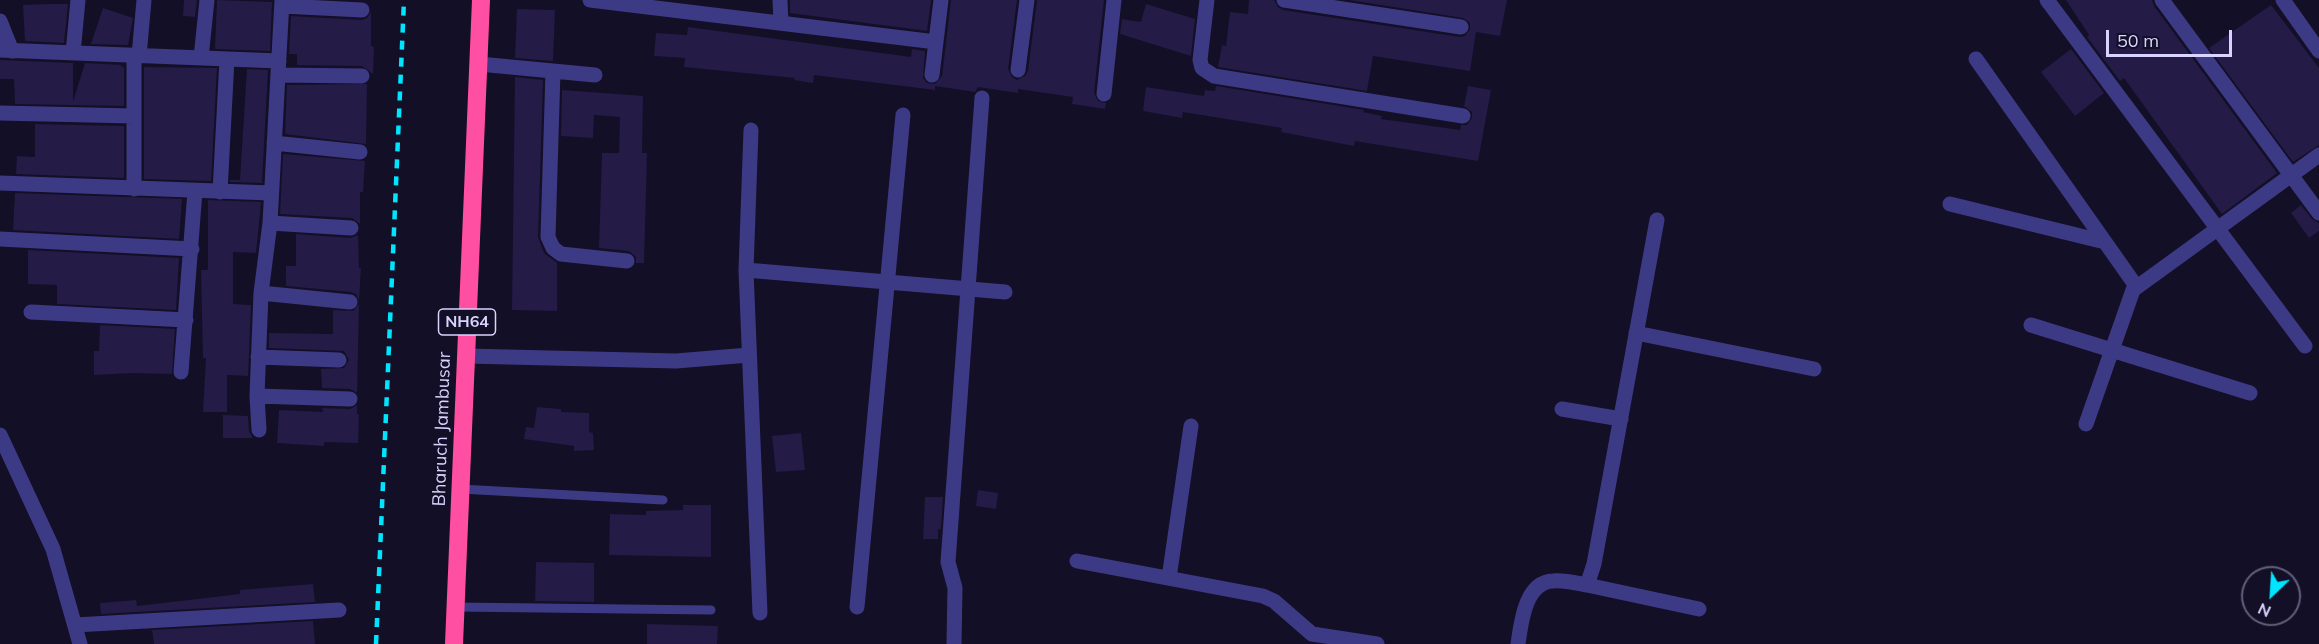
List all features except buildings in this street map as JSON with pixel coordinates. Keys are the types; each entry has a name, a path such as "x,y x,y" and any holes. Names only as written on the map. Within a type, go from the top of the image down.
{"highway":[{"name":"Bharuch Jambusar","path":"454,644 481,0"}],"street":[{"path":"73,53 78,0"},
{"path":"134,189 136,56 144,0"},
{"path":"201,58 207,0"},
{"path":"780,0 781,23"},
{"path":"932,75 941,0"},
{"path":"1018,70 1027,0"},
{"path":"1104,94 1114,0"},
{"path":"1207,0 1200,60 1202,68 1214,76 1463,116"},
{"path":"1284,0 1461,27"},
{"path":"2047,0 2305,346"},
{"path":"2162,0 2319,213"},
{"path":"2283,0 2319,51"},
{"path":"600,1 936,42"},
{"path":"259,430 257,396 261,293 270,223 282,3 362,10"},
{"path":"0,21 6,51 227,59 278,68 362,76"},
{"path":"220,192 227,59"},
{"path":"1976,59 2136,286"},
{"path":"479,64 595,75"},
{"path":"553,71 548,237 553,249 561,254 627,261"},
{"path":"954,644 955,588 948,562 982,98"},
{"path":"0,113 134,116"},
{"path":"857,607 903,115"},
{"path":"751,130 746,270 760,613"},
{"path":"274,143 360,152"},
{"path":"2086,424 2130,297 2136,286 2319,155"},
{"path":"0,183 271,193"},
{"path":"182,372 195,191"},
{"path":"1950,204 2106,242"},
{"path":"1587,585 1599,544 1657,220"},
{"path":"270,223 351,228"},
{"path":"0,239 192,249"},
{"path":"746,270 1005,292"},
{"path":"261,293 350,302"},
{"path":"31,312 186,320"},
{"path":"2031,325 2250,393"},
{"path":"1636,333 1814,369"},
{"path":"466,356 676,361 749,355"},
{"path":"258,357 339,360"},
{"path":"257,396 350,399"},
{"path":"1562,409 1621,419"},
{"path":"1169,578 1191,426"},
{"path":"0,435 53,549 80,644"},
{"path":"1077,561 1263,596 1274,601 1312,639 1377,644"},
{"path":"1518,644 1522,619 1530,598 1538,586 1551,580 1587,585 1699,609"},
{"path":"75,625 339,609"}],"lane":[{"path":"460,489 663,500"},
{"path":"455,607 711,610"}],"railway":[{"path":"376,644 404,0"}]}
